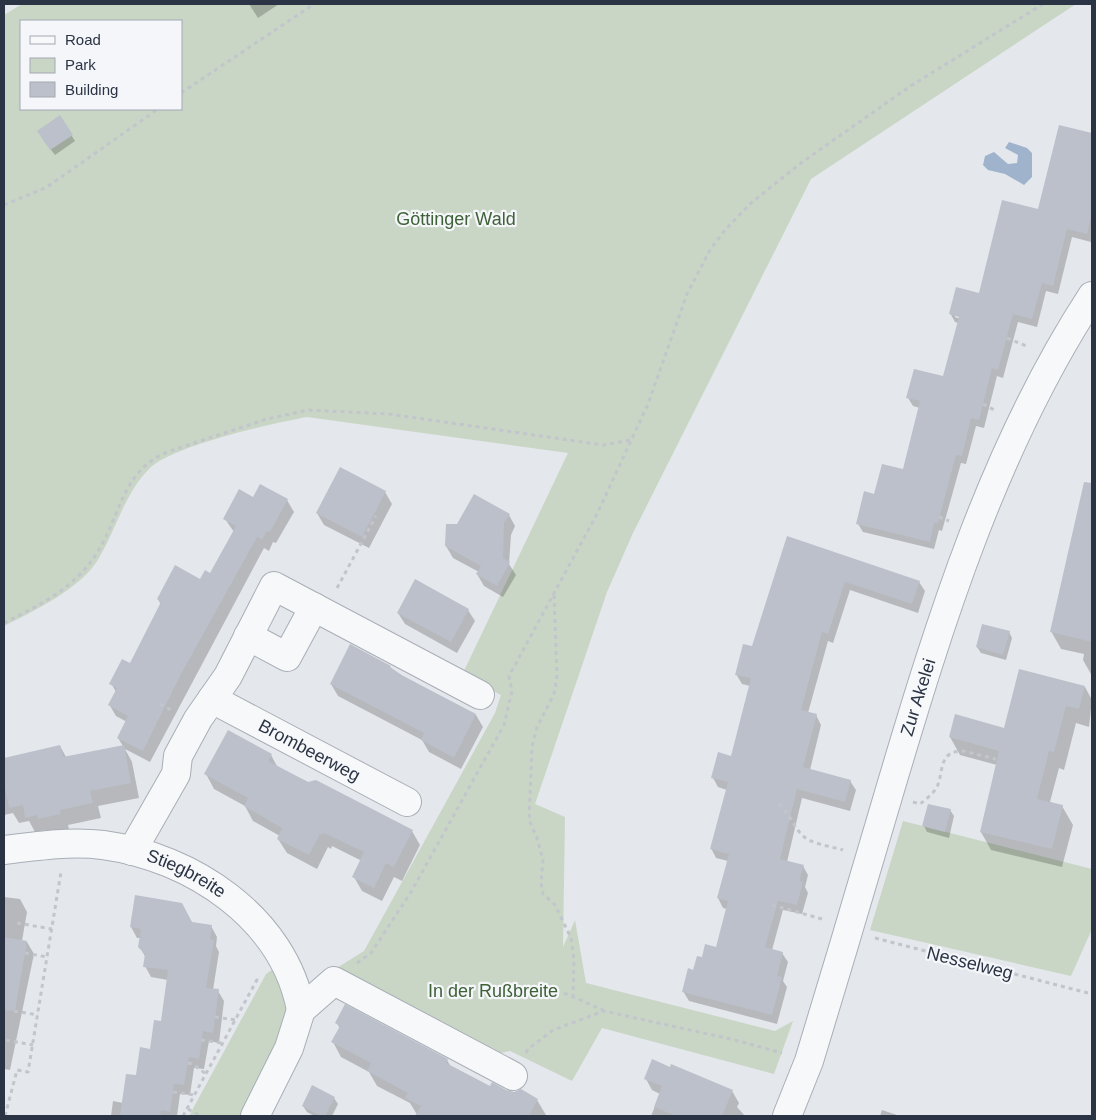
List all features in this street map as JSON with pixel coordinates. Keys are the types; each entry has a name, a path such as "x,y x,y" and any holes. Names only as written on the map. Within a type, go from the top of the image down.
{"street":[{"name":"Zur Akelei","path":"787,1116 809,1061 918,697 964,558 1008,452 1036,392 1092,296"},
{"path":"132,851 176,774 178,756 198,719 228,676 274,586 480,695"},
{"path":"248,636 287,657 316,608"},
{"name":"Brombeerweg","path":"212,698 407,802"},
{"name":"Stiegbreite","path":"4,850 66,843 101,845 132,851 186,871 211,885 250,916 275,946 289,968 297,990 300,1010"},
{"path":"255,1116 289,1048 300,1010 334,981 513,1076"}],"path":[{"path":"182,92 314,4"},
{"path":"334,981 371,953 411,892 504,724 512,691 509,676 597,514 648,404 687,294 710,250 725,230 751,204 809,157 909,87 1042,4"},
{"path":"4,205 47,187 157,110"},
{"path":"4,623 34,608 71,584 82,572 96,556 118,506 144,465 155,457 170,451 267,419 308,410 341,410 438,420 604,445 631,440"},
{"path":"316,608 338,587 376,516"},
{"path":"554,593 557,676 554,694 537,727 532,747 530,820 543,860 541,882 543,894 555,905 571,938 574,960 574,998"},
{"path":"888,796 920,804 937,786 943,762 953,752 963,751 996,759"},
{"path":"779,804 786,810 801,833 808,840 870,857"},
{"path":"5,1116 17,1070 28,1072 66,843"},
{"name":"Nesselweg","path":"772,905 817,917 848,932 1092,994"},
{"path":"17,923 52,929"},
{"path":"184,1116 275,946"},
{"path":"25,953 47,957"},
{"path":"564,993 604,1010 735,1040 809,1061"},
{"path":"513,1076 528,1049 553,1030 604,1010"},
{"path":"14,1011 38,1015"},
{"path":"215,1017 236,1020"},
{"path":"6,1040 33,1045"},
{"path":"202,1040 223,1043"},
{"path":"188,1063 193,1064 206,1074"},
{"path":"173,1092 195,1095"},
{"path":"187,1109 200,1116"}],"green space":[{"name":"Göttinger Wald","path":"22,4 1076,4 811,179 633,533 607,592 535,804 565,817 563,947 575,920 586,983 775,1031 793,1021 774,1074 602,1028 572,1081 510,1051 490,1055 332,971 364,951 495,713 501,695 462,675 568,453 307,417 271,424 200,444 161,460 149,469 133,489 99,558 81,579 56,598 4,626 4,15"},
{"path":"903,821 1092,869 1092,929 1071,976 870,930"},
{"path":"273,969 284,998 285,1017 273,1054 242,1116 189,1116 266,974"}],"water":[{"path":"1009,142 1027,148 1032,153 1032,177 1024,185 1005,174 988,170 983,165 985,156 994,152 1008,164 1017,163 1018,155 1005,148"}],"building":[{"path":"60,115 73,135 50,150 37,131"},
{"path":"1059,125 1092,133 1092,212 1087,234 1067,229 1053,286 1042,283 1032,319 1013,314 998,370 992,368 979,420 971,418 962,456 956,455 938,523 934,523 930,542 856,524 864,491 874,494 882,464 903,469 920,401 906,398 914,369 943,376 959,317 949,314 956,287 979,293 1002,200 1038,209"},
{"path":"340,467 386,491 362,537 316,513"},
{"path":"1084,482 1092,483 1092,642 1050,632"},
{"path":"260,484 288,499 270,532 267,531 262,540 257,537 181,674 143,751 117,738 128,716 108,705 117,688 109,684 122,659 130,663 161,602 157,599 175,565 200,579 205,570 210,573 236,526 223,519 239,489 253,497"},
{"path":"474,494 510,514 504,523 503,558 510,562 497,586 476,574 481,566 445,546 446,524 457,524"},
{"path":"787,536 920,581 912,604 845,582 828,634 822,632 801,710 817,714 803,767 851,780 845,802 797,789 780,859 804,865 799,881 803,882 797,905 778,901 765,947 783,952 777,976 782,977 772,1015 682,992 688,968 693,970 697,956 702,957 705,944 716,947 728,901 717,898 729,854 710,849 728,782 711,778 718,752 731,756 751,678 735,675 743,644 752,646"},
{"path":"415,579 469,609 451,642 397,613"},
{"path":"982,624 1010,631 1003,655 976,647"},
{"path":"350,644 391,666 403,676 476,714 454,758 421,740 424,733 330,684"},
{"path":"1019,669 1085,686 1079,709 1066,706 1054,752 1049,751 1037,799 1063,805 1052,849 980,832 999,751 949,737 955,714 1004,728"},
{"path":"228,730 272,754 268,761 308,782 316,780 413,830 394,867 386,863 374,888 352,877 364,852 324,833 320,834 309,855 277,839 282,828 244,806 248,798 204,774"},
{"path":"60,745 63,757 124,745 131,783 90,791 93,803 60,810 61,814 38,819 37,815 25,818 23,805 9,808 4,783 4,758"},
{"path":"928,804 951,809 945,832 922,826"},
{"path":"135,895 182,903 192,922 212,925 210,939 214,940 206,988 219,989 213,1033 203,1031 199,1059 189,1057 184,1085 174,1084 170,1112 161,1110 160,1116 120,1116 126,1074 136,1075 140,1047 150,1049 154,1020 161,1021 168,970 143,967 145,954 138,947 141,929 130,927"},
{"path":"4,937 27,941 15,1011 4,1010"},
{"path":"345,1004 448,1059 446,1063 490,1086 492,1082 514,1092 521,1089 538,1099 529,1116 415,1116 421,1106 405,1098 408,1093 367,1071 371,1063 331,1042 340,1026 335,1023"},
{"path":"652,1059 670,1067 671,1064 733,1090 722,1116 676,1116 654,1107 662,1086 644,1079"},
{"path":"312,1085 335,1097 325,1116 321,1116 302,1106"}],"park label":[{"name":"In der Rußbreite","path":"493,991"}]}
